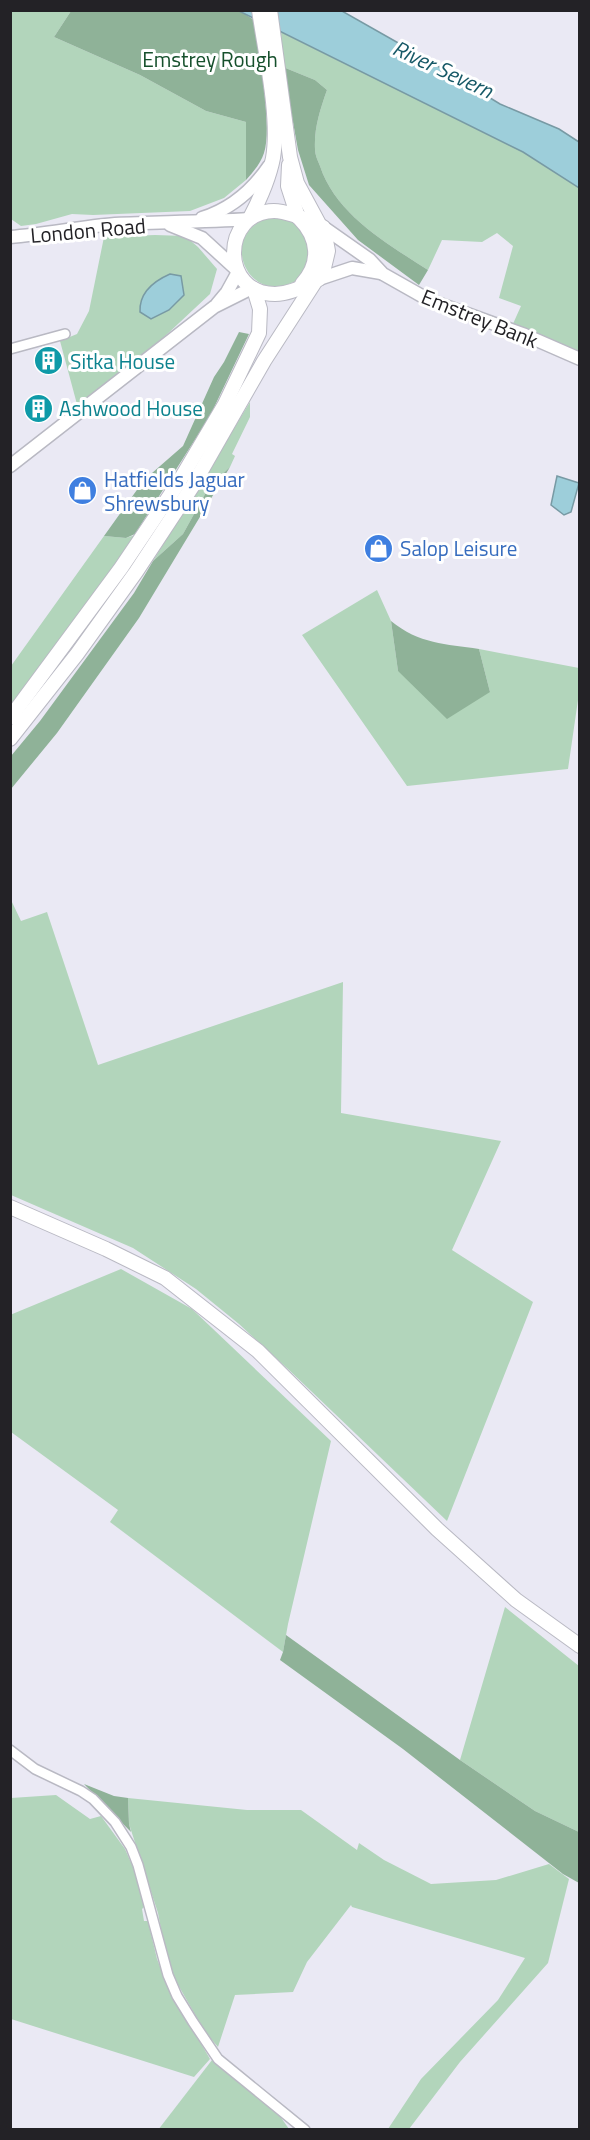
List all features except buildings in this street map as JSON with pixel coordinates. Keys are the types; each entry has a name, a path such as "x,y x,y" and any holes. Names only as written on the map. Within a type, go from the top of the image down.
{"highway":[{"path":"10,739 77,654 136,572 192,487 264,361 324,268 328,251 323,227 297,183 259,10"},
{"path":"270,10 275,85 273,160 261,197 235,243 234,255 238,271 253,289 272,294 286,293 319,279"},
{"path":"290,157 288,186 298,218 311,233 316,252 312,271 297,288"},
{"path":"249,219 274,211 323,227"},
{"path":"10,718 121,568 177,485 225,404 259,333 260,309 253,289"},
{"path":"10,1207 165,1278 258,1351 437,1529 516,1600 579,1646"}],"main road":[{"path":"186,222 215,214 235,203 262,176 273,160"},
{"name":"London Road","path":"10,237 115,224 211,223 249,219"},
{"name":"London Road","path":"165,223 202,238 238,271"},
{"name":"Emstrey Bank","path":"323,227 370,260 382,274"},
{"name":"Emstrey Bank","path":"319,279 352,268 382,274 436,304 525,335 579,358"},
{"path":"214,307 238,271"},
{"path":"10,466 214,307 253,289"}],"street":[{"path":"10,349 65,333"},
{"path":"10,1750 35,1768 93,1799 115,1822 138,1865 168,1975 193,2022 218,2059 304,2130"}],"green space":[{"name":"Emstrey Rough","path":"239,10 254,20 267,125 263,157 246,180 246,122 206,111 140,75 54,37 71,11"},
{"path":"11,11 71,11 54,37 140,75 206,111 246,122 246,180 224,198 190,211 72,214 21,226 11,219"},
{"path":"281,32 523,152 579,188 579,352 512,326 521,306 499,298 513,246 497,233 482,242 442,240 428,270 380,239 351,214 328,183 316,153 317,126 327,90 315,80 283,67"},
{"path":"283,67 315,80 327,90 315,134 315,151 328,183 338,199 365,227 428,270 419,285 358,240 309,185 298,150"},
{"path":"278,216 299,224 312,255 299,279 286,285 271,286 258,281 248,272 243,259 242,245 247,233 259,222"},
{"path":"185,236 198,247 217,269 210,294 163,338 78,408 60,341 77,334 89,311 104,237"},
{"path":"239,332 249,334 210,416 135,534 126,538 104,536 144,480 183,446 214,377"},
{"path":"250,402 250,417 232,454 235,456 230,467 209,487 183,534 153,561"},
{"path":"230,467 139,618 57,733 11,789 11,756 40,721 134,593 153,561 183,534 209,487"},
{"path":"135,535 75,622 11,706 11,666 104,536 126,538"},
{"path":"377,590 391,621 398,671 490,692 479,649 579,668 579,693 568,769 407,786 302,635"},
{"path":"391,621 401,629 422,639 479,649 490,692 447,719 398,671"},
{"path":"11,900 21,921 47,912 98,1065 343,982 341,1113 501,1141 452,1250 533,1302 447,1521 289,1370 239,1324 196,1289 133,1248 11,1195"},
{"path":"121,1269 192,1309 331,1441 283,1652 110,1522 118,1510 11,1432 10,1315"},
{"path":"505,1607 579,1666 579,1832 535,1811 460,1760"},
{"path":"286,1635 535,1811 579,1832 579,1883 563,1874 403,1749 280,1660"},
{"path":"84,1784 114,1796 128,1798 131,1832"},
{"path":"56,1795 90,1819 101,1816 125,1849 136,1874 145,1906 142,1909 144,1921 148,1921 157,1959 168,1987 210,2059 194,2077 11,2019 11,1798"},
{"path":"128,1798 247,1810 301,1810 357,1850 359,1843 384,1860 431,1884 496,1880 549,1864 569,1879 548,1963 460,2062 409,2129 388,2129 421,2079 498,2000 525,1958 351,1905 307,1962 293,1992 235,1995 218,2047 205,2032 177,1983 166,1956 158,1913 129,1824"},
{"path":"212,2060 275,2109 289,2129 158,2130"}],"water":[{"path":"239,11 342,11 500,104 559,129 579,142 579,188 523,152"},
{"path":"170,274 181,276 184,295 169,310 151,319 140,312 142,299 153,284"},
{"path":"557,476 579,483 571,512 564,515 551,505"}],"place":[{"name":"Sitka House","path":"49,361"},
{"name":"Ashwood House","path":"38,408"},
{"name":"Hatfields Jaguar Shrewsbury","path":"83,491"},
{"name":"Salop Leisure","path":"379,548"}],"water label":[{"name":"River Severn","path":"443,69"}]}
